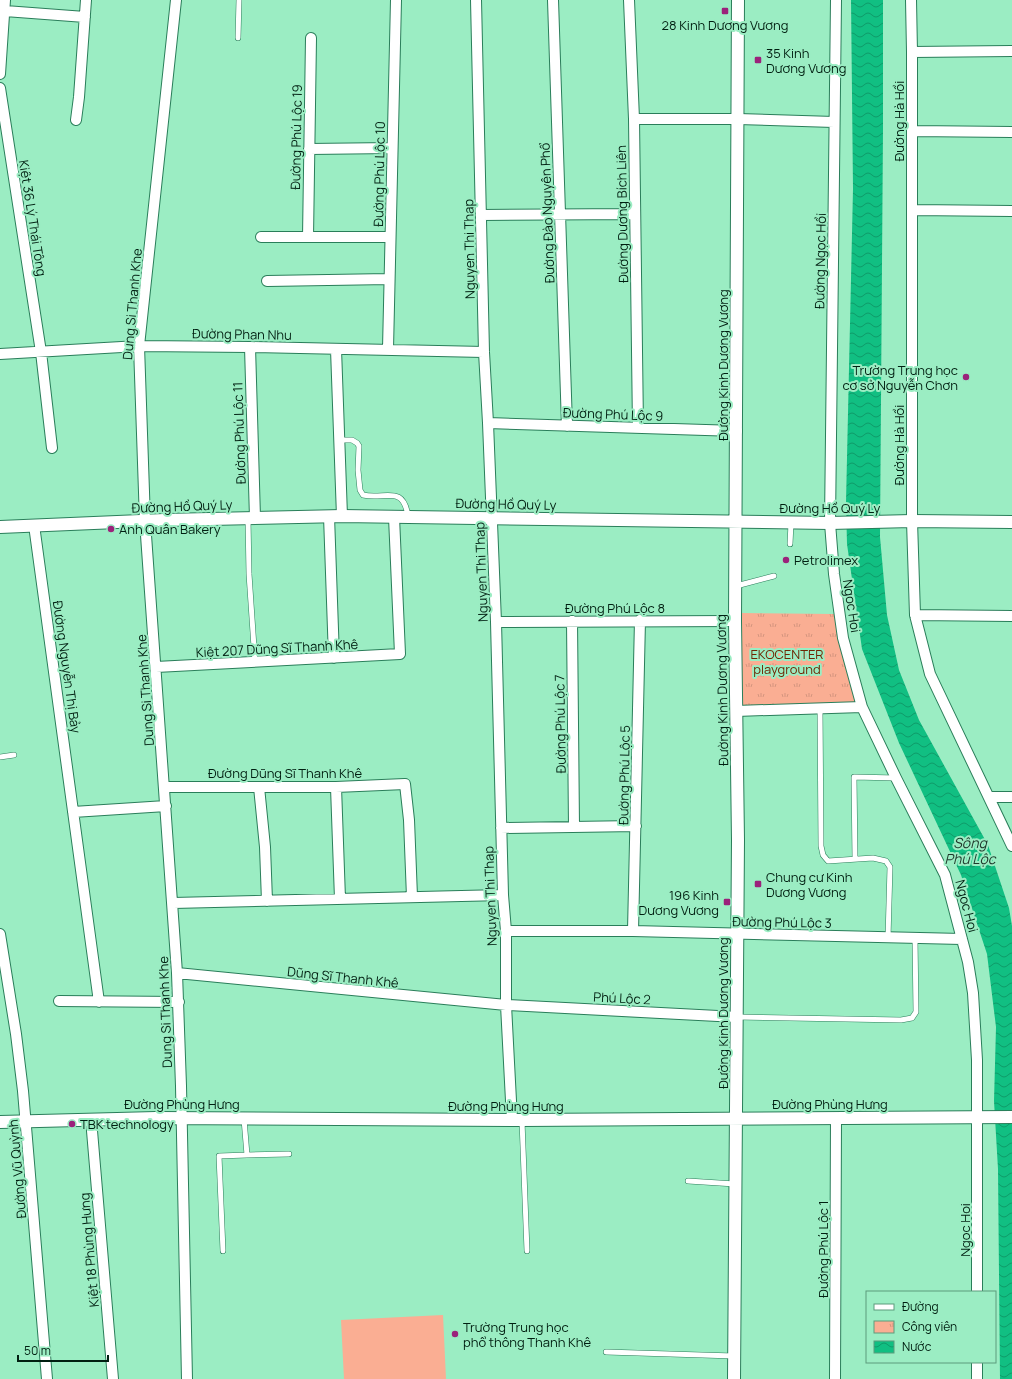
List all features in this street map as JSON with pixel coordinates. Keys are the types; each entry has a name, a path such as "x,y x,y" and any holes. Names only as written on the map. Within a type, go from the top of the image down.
{"street":[{"path":"0,74 5,0"},
{"path":"76,120 86,0"},
{"name":"Dung Si Thanh Khe","path":"176,0 139,346 145,520 177,974 182,1118 187,1379"},
{"name":"Đường Phú Lộc 10","path":"388,349 396,0"},
{"name":"Nguyen Thi Thap","path":"476,0 484,352 496,622 503,895 506,931 506,1006 517,1120"},
{"name":"Đường Đào Nguyên Phổ","path":"553,0 568,426"},
{"name":"Đường Dương Bích Liên","path":"629,0 634,119 638,428"},
{"name":"Đường Kinh Dương Vương","path":"734,1379 738,840 735,586 737,431 738,0"},
{"name":"Đường Ngọc Hồi","path":"835,523 834,122 836,0"},
{"name":"Đường Hà Hồi","path":"911,0 912,521 915,615 930,674 1012,846"},
{"path":"5,11 85,17"},
{"name":"Đường Phú Lộc 19","path":"308,237 311,38"},
{"path":"912,52 1012,51"},
{"name":"Kiệt 36 Lý Thái Tông","path":"0,88 41,352 52,448"},
{"path":"634,119 738,119 834,122"},
{"path":"912,131 1012,132"},
{"path":"309,149 392,148"},
{"path":"912,210 1012,211"},
{"path":"481,215 635,214"},
{"path":"261,237 390,237"},
{"path":"267,281 389,279"},
{"name":"Đường Phan Nhu","path":"0,354 139,346 388,349 484,352"},
{"name":"Đường Phú Lộc 11","path":"250,347 252,518"},
{"path":"336,349 342,516"},
{"name":"Đường Phú Lộc 9","path":"488,423 737,431"},
{"path":"329,516 334,658"},
{"name":"Đường Hồ Quý Ly","path":"0,526 145,520 329,516 791,523 912,521 1012,522"},
{"name":"Kiệt 207 Dũng Sĩ Thanh Khê","path":"156,667 400,654 394,517"},
{"name":"Ngoc Hoi","path":"835,523 834,574 843,638 862,707 945,875 968,962 973,993 977,1060 977,1291"},
{"name":"Đường Nguyễn Thị Bảy","path":"34,525 99,1002"},
{"path":"915,615 1012,616"},
{"name":"Đường Phú Lộc 5","path":"633,931 640,620"},
{"name":"Đường Phú Lộc 8","path":"496,622 735,620"},
{"name":"Đường Phú Lộc 7","path":"572,621 574,827"},
{"path":"736,711 862,707"},
{"name":"Đường Dũng Sĩ Thanh Khê","path":"165,787 336,787 405,784 409,820 412,897"},
{"path":"259,787 265,847 267,901"},
{"path":"336,787 340,899"},
{"path":"989,797 1012,797"},
{"path":"73,812 166,806"},
{"path":"501,828 636,826"},
{"path":"173,903 503,895"},
{"name":"Đường Phú Lộc 3","path":"506,931 633,931 962,939"},
{"name":"Đường Vũ Quỳnh","path":"0,934 16,1034 26,1120 47,1379"},
{"name":"Dũng Sĩ Thanh Khê","path":"177,974 506,1006"},
{"path":"59,1002 178,1002"},
{"name":"Phú Lộc 2","path":"506,1006 737,1017"},
{"name":"Đường Phùng Hưng","path":"0,1122 26,1120 182,1118 517,1120 1012,1118"},
{"name":"Đường Phú Lộc 1","path":"835,1379 836,1118"},
{"name":"Kiệt 18 Phùng Hưng","path":"91,1119 113,1379"},
{"path":"977,1363 977,1379"}],"lane":[{"path":"238,38 239,0"},
{"path":"339,440 352,440 359,446 358,470 360,490 364,495 397,495 407,505 409,517"},
{"path":"252,518 249,574 255,662"},
{"path":"790,544 791,523"},
{"path":"735,586 774,576"},
{"path":"820,708 821,846 823,855 828,861 873,858 886,861 890,867 888,938"},
{"path":"0,757 14,754"},
{"path":"856,859 854,777 896,778"},
{"path":"737,1017 901,1020 912,1018 916,1012 915,938"},
{"path":"244,1118 246,1155"},
{"path":"517,1120 527,1251"},
{"path":"223,1251 219,1156 289,1154"},
{"path":"688,1181 736,1184"},
{"path":"606,1352 734,1356"}],"green space":[{"name":"EKOCENTER playground","path":"741,613 834,614 862,707 736,711"},
{"path":"443,1315 446,1379 344,1379 341,1320"}],"water":[{"name":"Sông Phú Lộc","path":"851,0 883,0 880,537 887,615 899,670 919,720 988,845 1009,908 1012,926 1012,1379 1000,1379 998,1169 994,1101 996,1027 987,954 961,875 899,743 862,649 847,544 846,503 853,189"}],"place":[{"name":"28 Kinh Dương Vương","path":"725,11"},
{"name":"35 Kinh Dương Vương","path":"758,60"},
{"name":"Trường Trung học cơ sở Nguyễn Chơn","path":"966,377"},
{"name":"Anh Quân Bakery","path":"111,529"},
{"name":"Petrolimex","path":"786,560"},
{"name":"Chung cư Kinh Dương Vương","path":"758,884"},
{"name":"196 Kinh Dương Vương","path":"727,902"},
{"name":"TBK technology","path":"72,1124"},
{"name":"Trường Trung học phổ thông Thanh Khê","path":"455,1334"}]}
